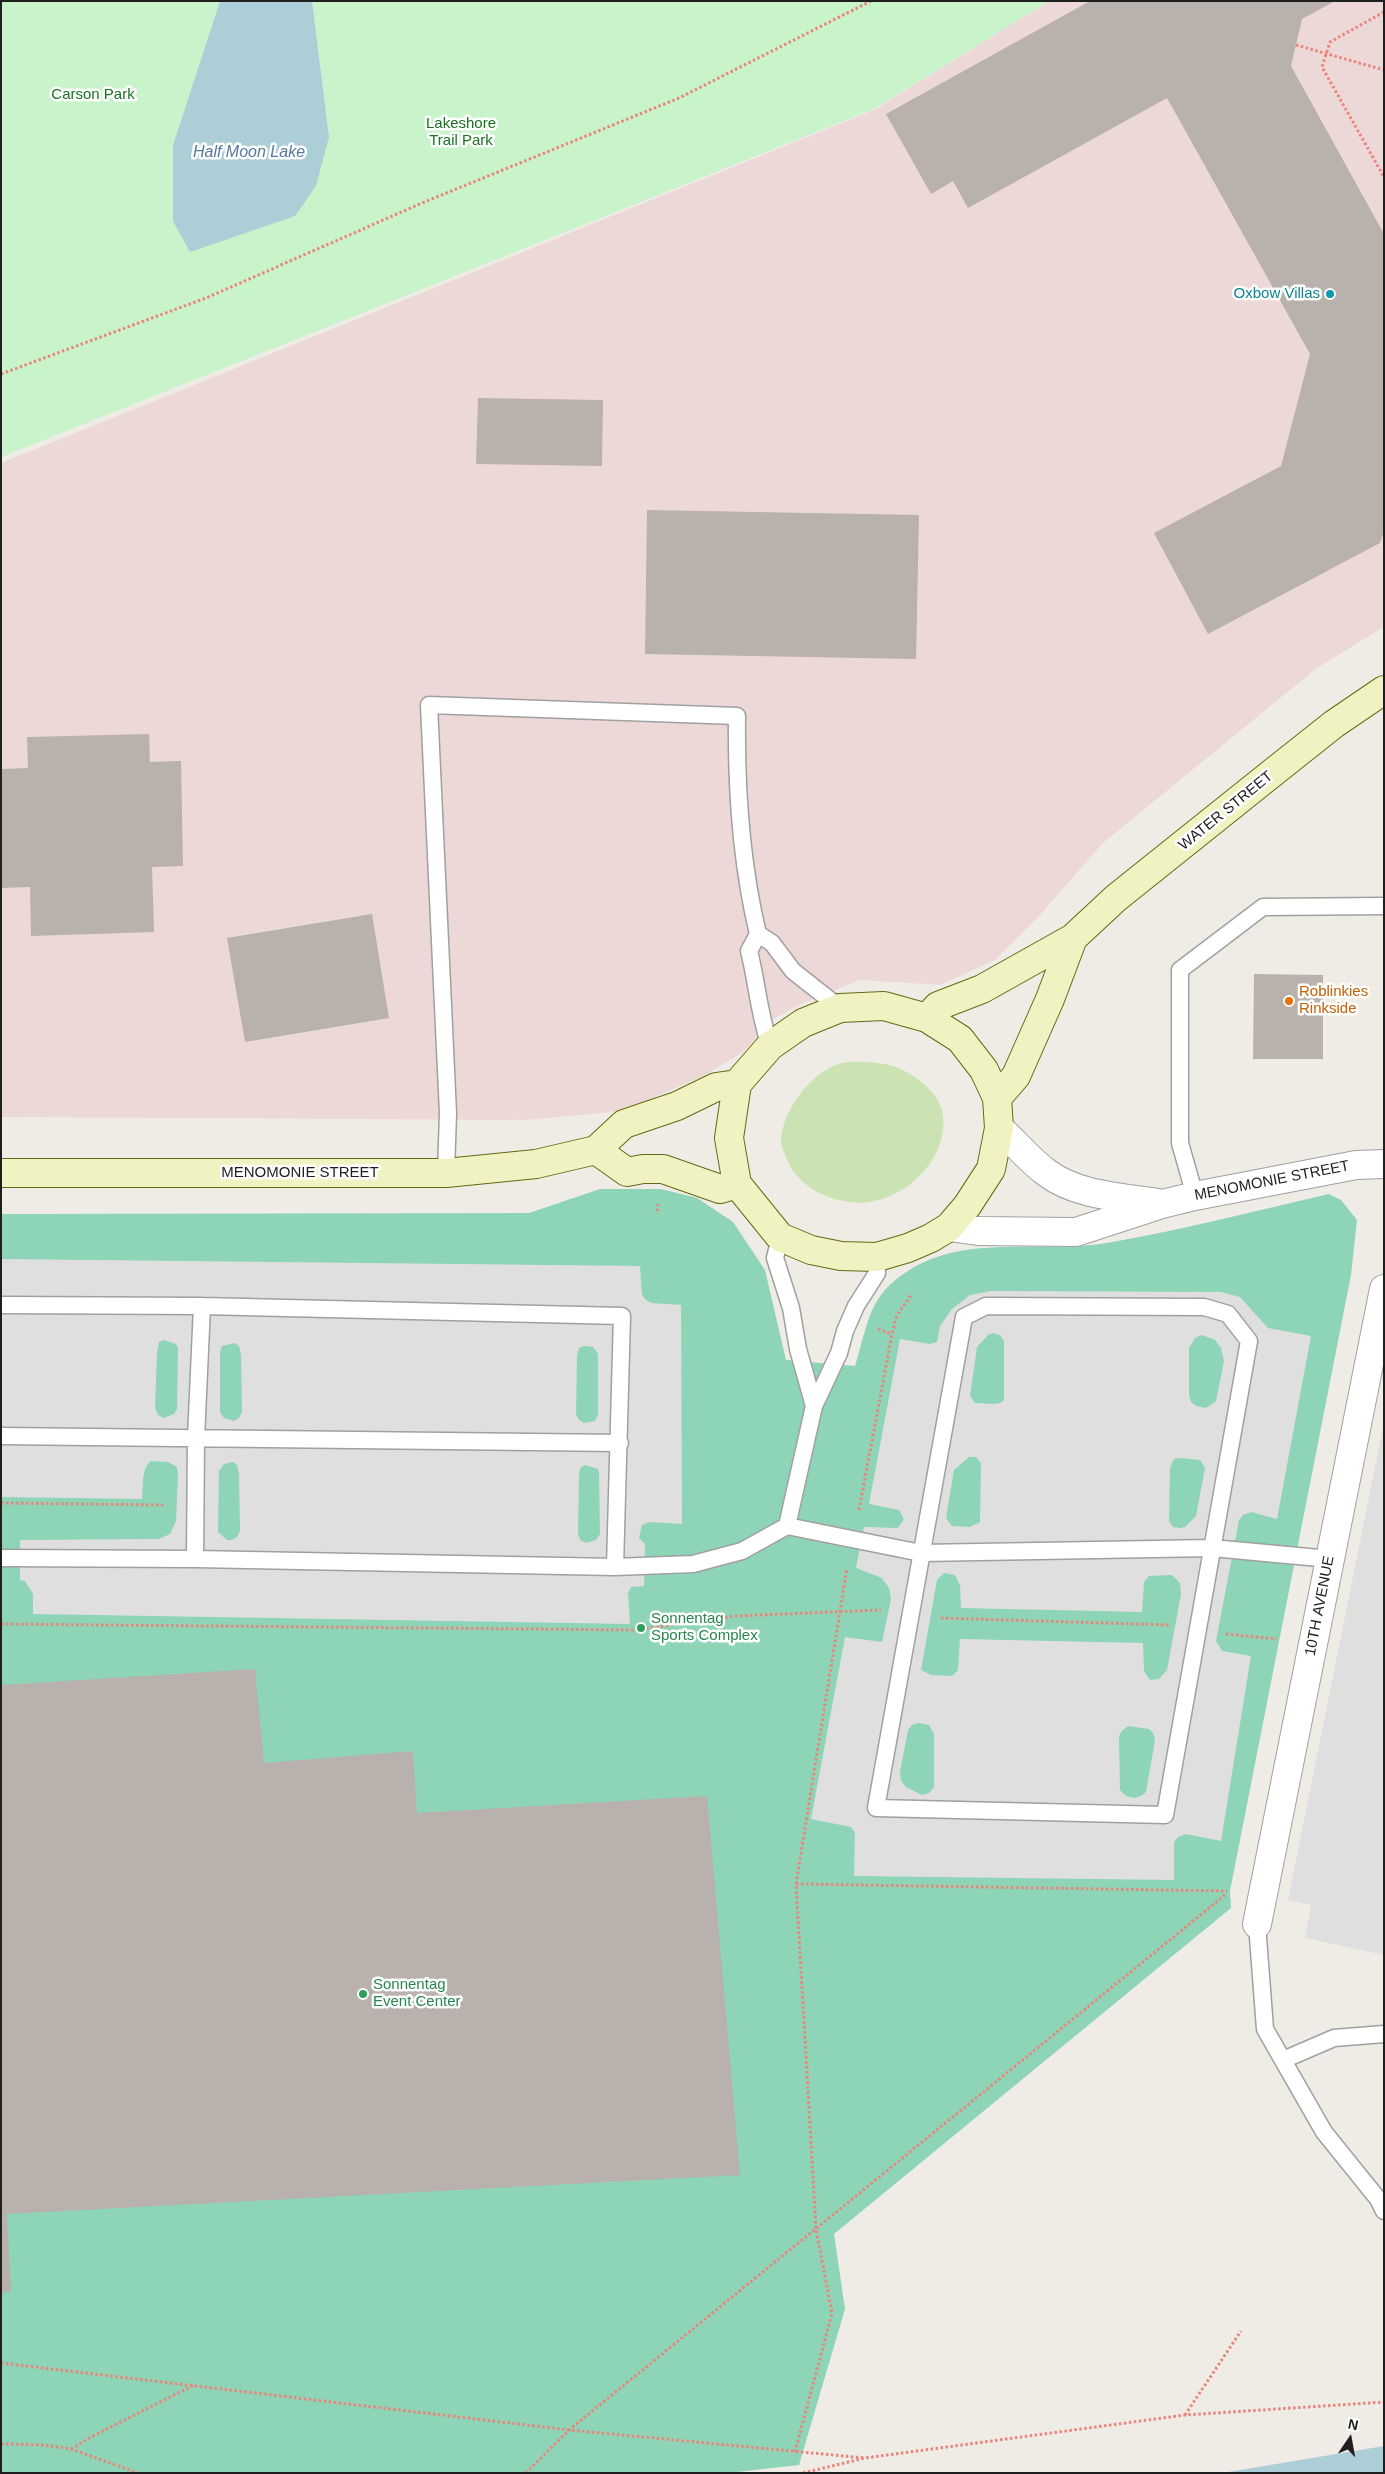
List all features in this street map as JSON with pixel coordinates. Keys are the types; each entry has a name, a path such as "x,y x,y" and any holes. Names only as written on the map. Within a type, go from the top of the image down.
{"main road":[{"name":"WATER STREET","path":"927,1018 938,1006 982,989 1073,938 1116,898 1276,770 1334,724 1384,690"},
{"name":"WATER STREET","path":"997,1098 1016,1076 1050,999 1073,938"},
{"path":"884,1006 927,1018 960,1039 984,1070 997,1098 998,1128 991,1169 967,1206 949,1227 931,1238 908,1248 877,1257 841,1256 811,1250 780,1237 737,1184 729,1138 737,1084 770,1046 802,1023 840,1008 884,1006"},
{"name":"MENOMONIE STREET","path":"1,1173 446,1174 536,1164 596,1150 624,1124 677,1106 716,1087 737,1084"},
{"path":"596,1150 627,1172 643,1169 663,1170 720,1188 737,1184"}],"street":[{"name":"MENOMONIE STREET","path":"998,1128 1017,1143 1045,1172 1062,1182 1083,1190 1162,1204"},
{"name":"MENOMONIE STREET","path":"949,1227 978,1231 1076,1232 1162,1204 1195,1196 1356,1165 1384,1164"},
{"name":"10TH AVENUE","path":"1256,1924 1384,1289"}],"lane":[{"path":"446,1174 448,1113 429,705 737,716 736,777 748,893 758,934 749,951 763,1026 770,1046"},
{"path":"1195,1196 1180,1143 1180,970 1264,906 1384,906"},
{"path":"758,934 772,943 793,972 840,1008"},
{"path":"780,1237 775,1258 791,1308 798,1349 814,1406"},
{"path":"787,1526 814,1406 839,1353 845,1331 856,1306 877,1273 877,1257"},
{"path":"1,1305 202,1306 622,1316 620,1443 614,1567"},
{"path":"195,1559 196,1438 202,1306"},
{"path":"986,1306 1204,1307 1228,1314 1249,1340 1212,1548 1165,1815 876,1808 964,1317 986,1306"},
{"path":"1,1436 620,1443"},
{"path":"1,1558 195,1559 614,1567 694,1564 742,1551 787,1526 921,1553 1212,1548 1330,1559"},
{"path":"1256,1924 1265,2029 1324,2132 1378,2199 1384,2211"},
{"path":"1283,2060 1334,2038 1384,2034"}],"path":[{"path":"1,374 206,298 422,203 679,98 871,1"},
{"path":"1384,12 1330,42 1322,67 1384,177"},
{"path":"1296,45 1384,70"},
{"path":"857,1519 892,1334 897,1315 912,1294"},
{"path":"1,1503 172,1505"},
{"path":"795,2452 832,2313 816,2228 796,1884 848,1564"},
{"path":"1,1624 636,1630 736,1616 840,1610 885,1610"},
{"path":"937,1618 1175,1625"},
{"path":"1219,1633 1280,1640"},
{"path":"526,2473 569,2430 1230,1891 796,1884"},
{"path":"1185,2416 1241,2331"},
{"path":"1,2363 569,2430 865,2458"},
{"path":"71,2449 195,2385"},
{"path":"803,2473 865,2458 1185,2416 1384,2402"},
{"path":"1,2444 44,2445 71,2449 138,2473"}],"shaded area":[{"path":"1049,1 1384,1 1384,627 1317,668 1103,843 1039,916 995,960 940,985 860,980 799,1005 775,1018 743,1052 705,1075 623,1111 526,1120 1,1117 1,463 874,110"},
{"path":"1,1259 640,1266 642,1295 646,1300 652,1303 681,1305 682,1524 650,1522 642,1525 639,1538 645,1544 644,1586 631,1587 628,1593 630,1624 33,1614 33,1594 25,1581 20,1580 20,1540 159,1539 170,1534 176,1521 177,1467 168,1462 151,1461 146,1466 143,1478 142,1499 1,1497","holes":["164,1340 176,1344 178,1348 177,1409 174,1414 164,1418 158,1415 155,1408 159,1342","235,1343 239,1346 241,1355 242,1412 239,1418 234,1421 224,1418 220,1412 220,1352 222,1346","584,1346 593,1347 598,1354 598,1415 595,1421 584,1423 579,1420 576,1414 577,1357 579,1348","233,1462 237,1465 239,1474 240,1531 237,1537 232,1540 227,1540 218,1532 219,1471 224,1464","585,1465 598,1469 600,1534 596,1540 586,1543 580,1540 578,1533 580,1468"]},
{"path":"991,1291 1221,1292 1240,1297 1268,1328 1311,1336 1277,1519 1251,1512 1243,1515 1239,1520 1216,1641 1222,1651 1251,1656 1221,1841 1186,1834 1178,1837 1174,1842 1174,1880 854,1876 855,1833 851,1827 811,1819 845,1637 882,1642 891,1599 889,1588 882,1578 856,1568 864,1527 898,1528 904,1519 899,1510 869,1504 900,1339 930,1344 937,1342 940,1326 952,1309 970,1295","holes":["993,1333 1000,1335 1004,1341 1004,1400 994,1404 975,1403 970,1396 977,1347 988,1335","1202,1335 1215,1340 1221,1348 1224,1361 1216,1401 1206,1408 1196,1406 1191,1402 1189,1394 1189,1348 1195,1338","969,1457 976,1457 981,1463 980,1522 970,1527 952,1526 946,1518 954,1470","1181,1458 1200,1460 1205,1468 1196,1516 1185,1527 1173,1527 1169,1521 1170,1468 1174,1459","944,1573 955,1575 960,1585 961,1608 1142,1612 1144,1582 1149,1576 1172,1575 1180,1583 1181,1594 1167,1670 1159,1679 1150,1680 1144,1671 1143,1643 960,1639 958,1670 952,1676 931,1675 921,1670 937,1580","918,1723 929,1725 934,1734 934,1787 929,1793 922,1795 906,1787 901,1781 900,1772 908,1730 912,1725","1128,1726 1149,1729 1153,1733 1155,1740 1146,1792 1141,1796 1134,1798 1126,1796 1120,1790 1119,1737 1121,1732"]},
{"path":"1384,1422 1384,1955 1305,1938 1311,1905 1288,1900"}],"green space":[{"name":"Lakeshore Trail Park","path":"1,1 220,1 173,145 329,137 312,1 1049,1 874,109 1,457"},
{"path":"866,1062 897,1067 913,1076 928,1088 939,1102 942,1110 943,1129 939,1146 930,1163 918,1177 903,1189 886,1198 868,1202 850,1202 821,1194 796,1175 783,1150 781,1142 782,1130 786,1118 799,1095 818,1075 828,1068 839,1064"},
{"name":"Sonnentag Sports Complex","path":"600,1189 661,1189 697,1198 733,1222 765,1270 786,1360 855,1366 872,1310 884,1291 893,1282 917,1266 942,1255 996,1247 1080,1246 1107,1243 1191,1226 1329,1194 1341,1200 1357,1220 1351,1275 1230,1891 1231,1908 834,2234 845,2309 799,2465 728,2473 1,2473 1,1214 529,1213"}],"water":[{"name":"Half Moon Lake","path":"220,1 312,1 329,137 316,186 295,216 190,252 173,221 173,145"},
{"path":"1384,2446 1384,2473 1222,2473"}],"building":[{"name":"Oxbow Villas","path":"1090,1 1335,1 1302,19 1291,66 1384,234 1384,531 1380,543 1208,634 1154,533 1281,466 1310,354 1167,98 968,208 953,181 931,194 886,114"},
{"path":"478,398 603,400 602,466 476,464"},
{"path":"647,510 919,515 916,659 645,654"},
{"path":"149,734 150,762 181,761 183,866 152,867 154,932 31,936 30,887 1,888 1,769 28,768 27,737"},
{"path":"372,914 389,1018 245,1042 227,938"},
{"path":"1254,974 1323,975 1323,1059 1253,1059"},
{"name":"Sonnentag Event Center","path":"255,1669 264,1763 413,1751 417,1813 707,1796 740,2175 7,2214 11,2292 1,2293 1,1685"}],"place":[{"name":"Oxbow Villas","path":"1330,294"},
{"name":"Roblinkies Rinkside","path":"1289,1001"},
{"name":"Sonnentag Sports Complex","path":"641,1628"},
{"name":"Sonnentag Event Center","path":"363,1994"}],"park label":[{"name":"Carson Park","path":"93,95"}]}
